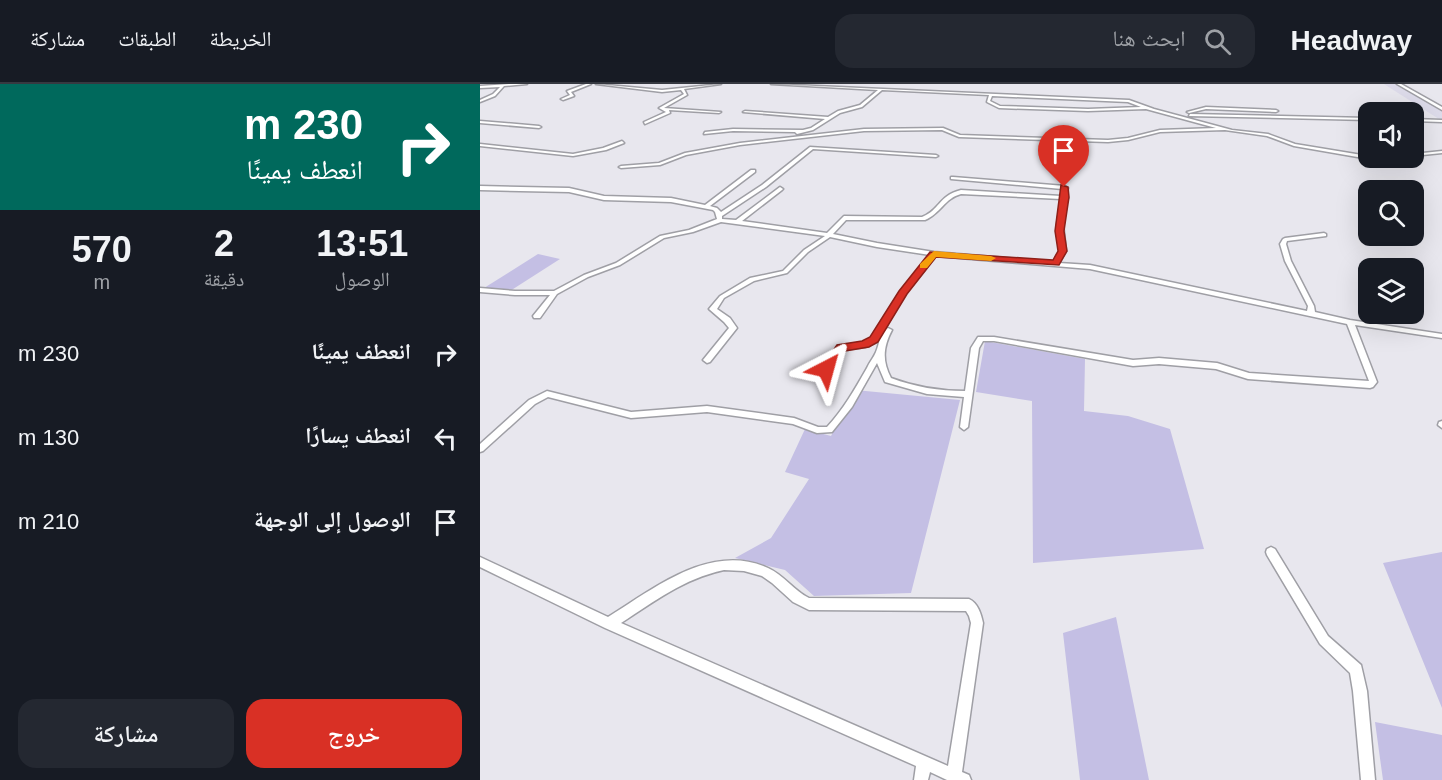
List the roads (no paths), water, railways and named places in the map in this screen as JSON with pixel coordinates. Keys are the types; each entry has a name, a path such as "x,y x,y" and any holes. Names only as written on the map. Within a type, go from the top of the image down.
{"street":[{"path":"480,87 525,84"},
{"path":"563,99 573,95 568,92 589,84"},
{"path":"598,84 653,90 683,90 716,84"},
{"path":"772,84 1124,100 1226,129 1268,135 1294,145 1358,155"},
{"path":"1399,84 1442,109"},
{"path":"480,101 494,95 503,86"},
{"path":"760,142 812,129 838,112 858,106 881,89"},
{"path":"661,108 686,94 683,90"},
{"path":"991,94 988,101 999,107 1088,110 1149,108"},
{"path":"851,117 861,107 858,106"},
{"path":"661,108 718,112"},
{"path":"645,123 670,111 661,108"},
{"path":"1163,112 1188,112 1206,108 1276,111"},
{"path":"745,112 828,118"},
{"path":"1178,115 1358,119"},
{"path":"1424,120 1440,121"},
{"path":"480,122 539,127"},
{"path":"743,125 812,129"},
{"path":"621,167 660,164 685,154 760,142 887,128 943,129 959,136 1094,141 1128,139 1160,131 1226,129"},
{"path":"705,133 733,130 803,131"},
{"path":"480,145 573,155 604,149 621,142"},
{"path":"537,316 555,293 586,276 618,264 662,237 691,231 720,218 764,186 809,148 936,156"},
{"path":"1424,154 1442,152"},
{"path":"707,206 753,171"},
{"path":"953,178 1064,187 1065,198 1060,231 1063,251 1056,263"},
{"path":"480,188 569,190 604,198 664,199 707,206 718,211 720,218"},
{"path":"737,222 780,189"},
{"path":"707,360 733,328 713,309 722,297 759,277 785,272 806,250 830,235 844,218 930,217 945,198 956,193 1065,198"},
{"path":"720,218 934,254 1090,267 1350,322 1442,336"},
{"path":"1311,314 1311,306 1288,261 1283,244 1286,240 1324,235"},
{"path":"826,369 838,350 869,343 885,324 902,293 934,254"},
{"path":"480,290 555,293"},
{"path":"964,427 977,343 986,339 1132,363 1159,361 1217,366 1248,376 1370,385 1373,381 1350,322"},
{"path":"480,449 532,402 547,394 631,415 707,409 794,421 817,430 829,430 843,418 848,404 879,354 882,340 892,325 885,324"},
{"path":"879,354 881,368 888,380 910,389 942,394 968,394"},
{"path":"1271,552 1324,640 1356,670 1368,780"},
{"path":"480,562 609,624 959,778 977,623 975,614 969,605 809,604 800,600 762,570 722,564 695,572 609,624"},
{"path":"921,780 924,763"}]}
